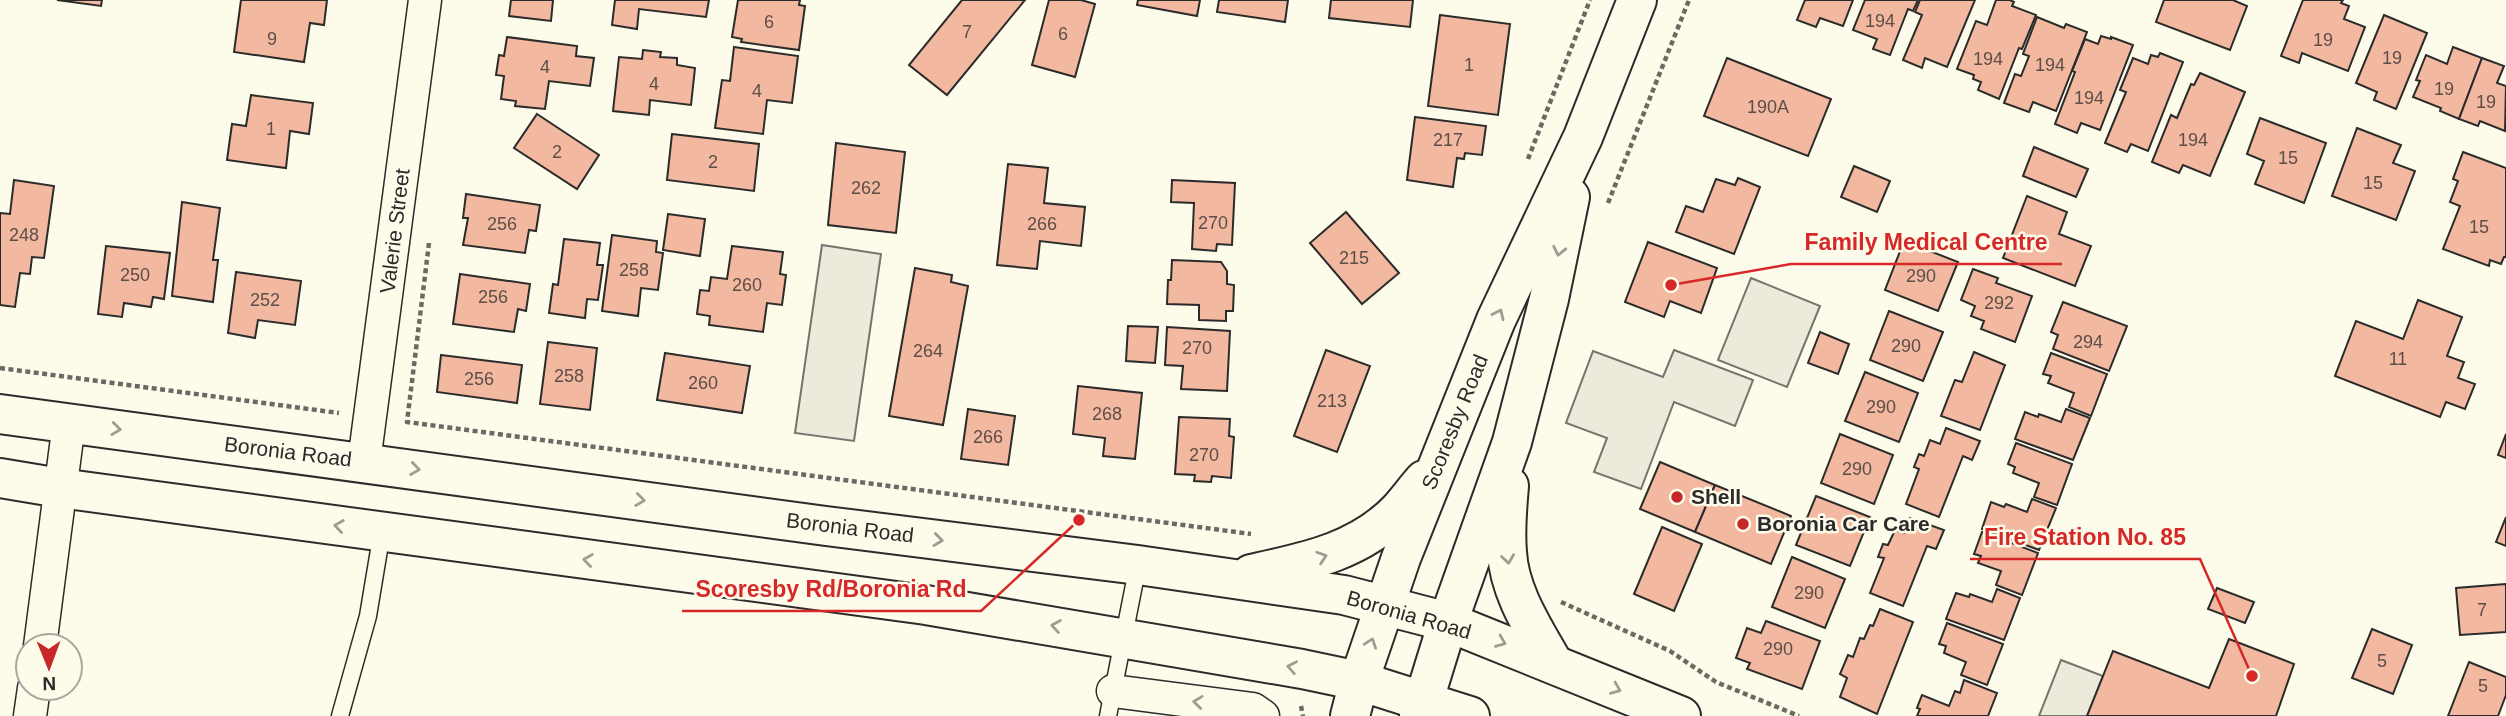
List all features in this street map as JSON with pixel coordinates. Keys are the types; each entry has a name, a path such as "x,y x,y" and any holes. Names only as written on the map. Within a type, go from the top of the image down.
{"main road":[{"name":"Scoresby Road","path":"1354,699 1384,606 1496,320 1583,137 1637,0"},
{"name":"Scoresby Road","path":"1421,709 1448,622 1513,442 1549,299 1583,137"},
{"name":"Boronia Road","path":"0,414 1138,565 1344,596 1448,622 1681,716"},
{"path":"1513,442 1507,521 1509,566 1529,620 1553,663"},
{"path":"1232,579 1322,558 1366,536 1397,512 1440,461"},
{"path":"0,478 913,603 1276,664 1354,699 1469,716"}],"street":[{"name":"Valerie Street","path":"364,462 425,0"},
{"path":"42,632 69,423"},
{"path":"1110,704 1253,709 1263,716"}],"lane":[{"path":"340,716 368,616 382,532"},
{"path":"1110,704 1138,565"}],"path":[{"path":"1526,165 1590,0"},
{"path":"1605,211 1689,0"},
{"path":"0,368 347,414"},
{"path":"407,422 1257,535"},
{"path":"1553,598 1670,651 1716,682 1800,716"},
{"path":"1300,705 1303,716"}],"shaded area":[{"path":"822,245 881,254 854,441 795,433"},
{"path":"1751,278 1820,306 1787,387 1718,360"},
{"path":"1674,350 1753,380 1735,426 1674,402 1641,489 1594,472 1607,438 1566,423 1593,351 1663,377"},
{"path":"2061,660 2103,676 2087,716 2039,716"}],"building":[{"path":"57,0 102,0 101,6"},
{"path":"241,0 327,0 324,25 310,23 304,62 234,52"},
{"path":"511,0 553,0 551,21 509,16"},
{"path":"615,0 709,0 706,17 639,9 637,29 612,25"},
{"path":"738,0 800,0 799,5 805,6 799,50 741,42 742,39 732,37"},
{"path":"962,0 1025,0 947,95 909,65"},
{"path":"1049,0 1081,0 1095,4 1075,77 1032,65"},
{"path":"1138,0 1200,0 1197,16 1137,5"},
{"path":"1219,0 1288,0 1285,22 1217,12"},
{"path":"1331,0 1413,0 1410,27 1329,18"},
{"path":"1805,0 1853,0 1843,26 1820,18 1816,27 1797,20"},
{"path":"1865,0 1918,0 1913,11 1908,9 1890,55 1873,49 1877,39 1853,30"},
{"path":"1920,0 1975,0 1947,67 1925,58 1922,68 1903,60 1922,15 1915,12"},
{"path":"1996,0 2010,0 2014,2 2012,6 2036,15 2022,49 2019,48 1999,99 1978,90 1981,82 1973,79 1974,75 1957,69 1976,21 1987,25"},
{"path":"2164,0 2233,0 2247,6 2230,50 2156,22"},
{"path":"2303,0 2343,0 2341,3 2349,6 2344,19 2365,27 2348,71 2302,53 2299,63 2281,56"},
{"path":"1440,15 1510,24 1498,115 1428,106"},
{"path":"2384,15 2427,33 2396,109 2374,100 2377,92 2356,83"},
{"path":"2037,17 2064,28 2066,24 2087,32 2056,111 2033,102 2029,112 2004,103 2015,74 2021,76 2029,56 2023,54"},
{"path":"2101,36 2133,45 2100,130 2081,123 2077,133 2055,124 2085,39 2098,44"},
{"path":"507,37 577,46 576,56 594,58 590,86 549,81 545,109 515,106 516,101 501,99 504,76 496,75 499,55 504,56"},
{"path":"734,47 798,56 792,103 767,100 763,134 715,128 722,80 730,81"},
{"path":"2453,47 2482,58 2459,119 2440,111 2441,108 2413,97 2420,81 2416,80 2426,55 2447,64"},
{"path":"643,50 661,52 660,57 677,58 677,65 695,68 691,105 650,100 649,115 613,111 619,57 642,59"},
{"path":"2160,53 2183,62 2148,151 2131,144 2127,152 2105,143 2126,92 2120,90 2133,58 2148,64 2151,55 2158,57"},
{"path":"1727,58 1831,99 1808,156 1704,116"},
{"path":"2482,58 2504,66 2497,83 2506,86 2505,131 2480,121 2478,126 2459,119"},
{"path":"2200,73 2245,92 2210,176 2183,165 2179,173 2152,162 2171,115 2177,118 2191,84 2194,85"},
{"path":"251,95 313,103 309,134 290,131 286,168 227,160 232,124 246,126"},
{"path":"537,114 599,155 577,189 514,148"},
{"path":"1415,117 1486,126 1482,155 1465,153 1464,159 1457,158 1453,187 1407,180"},
{"path":"2260,118 2326,143 2304,203 2255,184 2264,161 2247,154"},
{"path":"2357,128 2401,145 2393,163 2415,171 2396,220 2332,196"},
{"path":"672,134 759,144 754,191 667,180"},
{"path":"836,143 905,152 896,233 828,225"},
{"path":"2034,147 2088,169 2076,197 2023,176"},
{"path":"2463,152 2506,168 2506,257 2501,264 2490,260 2489,266 2443,249 2460,206 2450,202 2458,181 2453,179"},
{"path":"1008,164 1048,168 1044,203 1085,207 1081,246 1040,241 1037,269 997,265"},
{"path":"1854,166 1890,181 1877,212 1841,197"},
{"path":"1738,178 1760,187 1734,254 1676,232 1686,206 1703,212 1716,179 1735,185"},
{"path":"14,180 54,186 44,258 32,257 30,274 20,273 15,307 0,305 0,213 10,214"},
{"path":"1172,180 1235,183 1232,245 1217,244 1216,251 1192,249 1194,203 1171,202"},
{"path":"466,194 540,205 536,231 529,230 525,253 463,245 468,218 463,218"},
{"path":"2027,196 2067,212 2059,234 2091,246 2075,286 2003,258"},
{"path":"182,202 220,208 213,260 218,260 213,302 172,296"},
{"path":"1346,212 1399,273 1362,304 1310,243"},
{"path":"668,214 705,219 700,256 663,250"},
{"path":"612,235 657,241 656,252 663,253 658,290 641,288 638,316 602,311"},
{"path":"564,239 600,243 597,265 603,265 598,300 587,299 585,318 549,313 553,284 558,285"},
{"path":"1904,241 1958,262 1938,311 1885,290"},
{"path":"1648,242 1717,268 1701,313 1670,301 1664,317 1625,302"},
{"path":"106,246 170,253 164,299 153,297 151,307 124,303 122,317 98,314"},
{"path":"732,246 783,252 780,274 786,275 782,305 767,303 763,332 709,325 710,316 697,314 700,290 709,291 711,277 727,279"},
{"path":"1172,260 1221,262 1227,271 1227,284 1234,285 1233,311 1226,311 1226,321 1199,320 1199,305 1167,304"},
{"path":"915,268 952,275 951,282 968,286 943,425 889,416"},
{"path":"1973,269 1998,278 1996,283 2032,296 2015,342 1981,329 1984,321 1971,316 1975,306 1961,300"},
{"path":"236,272 301,281 295,325 258,320 255,338 228,333"},
{"path":"460,274 530,284 526,311 518,309 514,332 453,324"},
{"path":"2418,300 2462,317 2447,356 2464,362 2458,378 2475,384 2465,409 2446,402 2440,417 2335,376 2356,321 2403,339"},
{"path":"2063,302 2127,326 2109,371 2053,349 2058,335 2051,332"},
{"path":"1889,311 1943,332 1923,381 1870,360"},
{"path":"1128,326 1158,327 1155,363 1126,361"},
{"path":"1167,327 1230,331 1227,391 1181,389 1183,366 1165,365"},
{"path":"1820,332 1849,344 1838,374 1808,363"},
{"path":"548,342 597,348 590,410 540,404"},
{"path":"1326,350 1370,366 1337,452 1294,436"},
{"path":"1974,352 2005,365 1980,430 1941,416 1955,380 1962,382"},
{"path":"665,353 750,366 742,413 657,400"},
{"path":"2051,353 2107,374 2091,416 2069,407 2074,393 2048,383 2051,376 2043,374"},
{"path":"441,355 522,365 517,403 437,392"},
{"path":"1865,372 1918,393 1899,442 1845,421"},
{"path":"1078,386 1142,393 1135,459 1103,456 1105,438 1073,434"},
{"path":"968,409 1015,416 1008,465 961,459"},
{"path":"2066,409 2090,418 2073,460 2015,439 2025,412 2061,422"},
{"path":"1179,417 1230,419 1229,436 1234,437 1231,478 1212,476 1211,482 1194,481 1195,475 1175,474"},
{"path":"1946,428 1980,441 1972,460 1963,456 1939,517 1906,504 1919,469 1914,467 1919,454 1924,456 1930,440 1940,444"},
{"path":"1840,434 1893,455 1874,504 1821,483"},
{"path":"2506,434 2506,458 2498,455"},
{"path":"2016,443 2072,464 2057,505 2034,497 2039,483 2013,473 2015,467 2008,464"},
{"name":"Shell","path":"1660,462 1715,485 1695,532 1640,509"},
{"name":"Boronia Car Care","path":"1715,485 1791,516 1771,564 1695,532"},
{"path":"1816,496 1870,517 1850,566 1796,545"},
{"path":"2032,499 2056,508 2039,550 1982,529 1991,502 2027,512"},
{"path":"2506,517 2506,546 2496,542"},
{"path":"1910,518 1944,530 1936,549 1927,546 1903,606 1870,593 1884,558 1878,557 1883,544 1888,545 1895,530 1904,533"},
{"path":"1662,527 1702,544 1674,611 1634,594"},
{"path":"1982,532 2038,553 2022,595 1996,585 2001,571 1978,563 1981,556 1974,554"},
{"path":"1792,557 1845,579 1825,628 1772,607"},
{"path":"2506,584 2506,632 2460,635 2456,588"},
{"path":"2217,588 2254,602 2245,623 2208,609"},
{"path":"1997,589 2020,598 2004,640 1946,619 1956,593 1969,597 1970,594 1992,602"},
{"path":"1880,609 1913,622 1877,714 1840,697 1847,678 1840,674 1848,655 1853,657 1860,638 1864,639 1870,625 1873,626"},
{"path":"1766,621 1820,641 1802,689 1747,669 1750,663 1736,658 1747,628 1761,633"},
{"path":"1947,623 2003,644 1987,685 1961,675 1966,662 1944,653 1946,646 1939,644"},
{"path":"2372,629 2412,645 2393,694 2352,678"},
{"path":"2229,639 2294,664 2276,716 2087,716 2113,651 2209,688"},
{"path":"2469,662 2506,677 2506,695 2498,716 2448,716"},
{"path":"1964,680 1997,693 1988,716 1917,716 1922,695 1949,706 1955,691 1960,693"}],"place":[{"name":"Family Medical Centre","path":"1671,285"},
{"name":"Shell","path":"1677,497"},
{"name":"Scoresby Rd/Boronia Rd","path":"1079,520"},
{"name":"Boronia Car Care","path":"1743,524"},
{"name":"Fire Station No. 85","path":"2252,676"}]}
